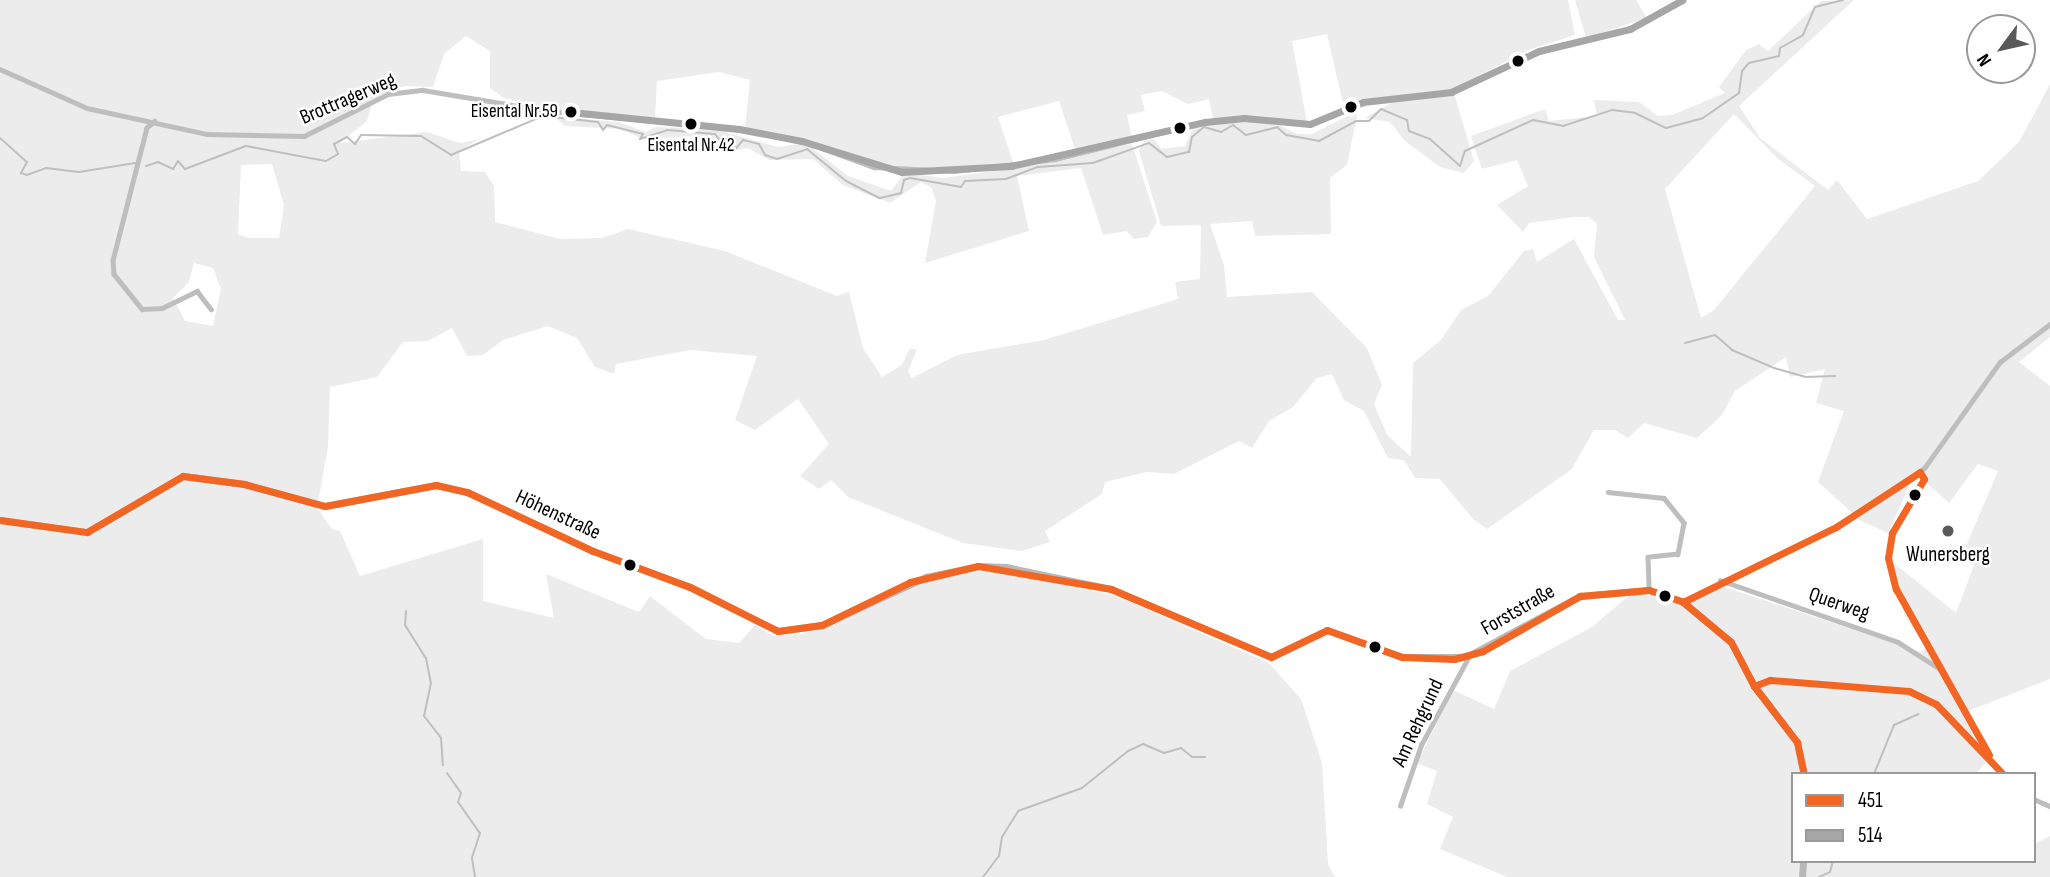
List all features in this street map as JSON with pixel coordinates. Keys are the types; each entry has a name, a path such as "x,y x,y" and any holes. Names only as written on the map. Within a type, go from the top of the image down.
{"street":[{"name":"Brottragerweg","path":"0,69 88,108 159,121 207,134 304,136 406,90 550,111 739,129 802,141 846,159 902,172 1011,166 1205,122 1244,118 1305,125 1363,102 1451,92 1539,51 1630,29 1682,0"},
{"path":"159,121 147,128 114,274 142,309 162,308 197,291 211,309"},
{"path":"1683,602 1720,580 1836,527 1920,472 1994,369 2050,324"},
{"path":"1920,472 1924,479 1892,533 1888,558 1896,590 1989,755 2002,772"},
{"name":"Höhenstraße","path":"0,520 87,532 183,476 244,484 325,506 436,485 467,492 593,551 690,587 778,631 822,625 909,582 978,566 1111,589 1271,657 1327,630"},
{"path":"1608,492 1664,498 1684,523 1678,554 1648,557 1649,590"},
{"name":"Querweg","path":"1720,580 1898,642 1940,670"},
{"name":"Forststraße","path":"1327,630 1402,657 1469,656 1580,596 1649,590 1683,602 1724,634 1754,686 1797,742 1804,772"},
{"name":"Am Rehgrund","path":"1400,806 1421,745 1469,656"},
{"path":"1754,686 1770,680 1909,691 1936,705 1989,755"}],"shaded area":[{"path":"0,0 1568,0 1575,35 1528,50 1453,89 1361,100 1344,108 1327,34 1292,41 1307,123 1241,117 1213,119 1209,99 1188,104 1162,91 1141,95 1145,111 1127,115 1132,137 1076,152 1059,101 998,117 1013,162 1007,165 901,170 745,128 750,80 719,72 657,81 655,118 552,110 504,98 490,88 490,51 466,36 444,54 433,87 404,86 385,93 373,101 367,121 340,143 427,132 460,143 480,139 459,151 461,171 485,172 494,186 495,222 560,239 602,238 628,229 725,251 837,296 849,292 863,348 882,377 902,365 910,348 917,350 908,371 912,378 957,355 1044,340 1178,299 1175,282 1200,279 1201,225 1161,226 1139,151 1144,141 1154,139 1161,149 1185,146 1193,129 1226,121 1276,123 1297,134 1312,134 1358,111 1347,165 1330,178 1331,234 1255,236 1252,221 1210,224 1224,265 1227,297 1312,292 1367,348 1382,385 1374,404 1387,435 1411,457 1413,363 1441,340 1461,310 1488,296 1524,251 1533,249 1537,262 1574,239 1618,320 1625,320 1594,257 1597,224 1589,217 1574,217 1529,223 1523,232 1497,205 1528,186 1517,160 1482,169 1471,136 1545,109 1549,121 1597,116 1594,100 1639,102 1658,116 1672,115 1725,93 1719,87 1746,50 1759,44 1768,51 1821,1 1854,0 1739,106 1760,138 1828,190 1837,180 1867,219 1978,181 2019,142 2050,84 2050,337 2019,362 2050,386 2050,679 1963,713 1987,761 1978,772 1791,772 1791,863 2036,863 2036,843 2050,836 2050,877 1507,877 1440,849 1453,817 1427,804 1437,771 1417,763 1453,690 1494,709 1510,671 1592,627 1633,592 1677,602 1724,587 1921,652 1926,648 1905,616 1889,559 1956,613 1974,565 1961,558 1998,471 1978,464 1949,503 1915,473 1888,533 1861,521 1818,482 1844,411 1816,403 1825,369 1790,377 1786,357 1735,391 1722,415 1697,438 1644,423 1628,438 1615,430 1594,430 1572,469 1487,529 1473,519 1440,479 1415,478 1404,460 1388,458 1364,411 1344,400 1332,374 1317,378 1293,407 1269,421 1252,448 1239,441 1174,474 1147,472 1105,482 1102,494 1045,531 1050,542 1022,551 963,543 848,497 831,480 819,489 800,476 829,444 798,399 755,430 735,420 757,356 690,350 616,364 614,374 595,367 577,338 548,326 503,340 483,355 467,356 452,328 428,341 403,342 377,377 330,387 328,447 317,508 332,529 340,531 360,576 483,539 483,601 554,618 546,574 639,612 650,596 706,639 739,643 755,625 773,636 804,634 928,581 972,572 1007,572 1120,597 1269,663 1301,699 1322,763 1328,864 1335,877 0,877","holes":["1734,114 1777,158 1815,186 1714,310 1701,318 1665,189","272,164 284,205 279,238 249,238 238,234 241,165","194,263 213,268 221,289 213,326 185,321 173,298 189,282"]},
{"path":"1575,0 1636,0 1647,18 1586,38"},
{"path":"1454,93 1474,161 1464,173 1440,167 1405,141 1390,122 1365,118 1393,102"},
{"path":"553,116 618,122 646,132 655,127 715,129 778,147 806,143 848,176 891,191 902,177 913,174 943,178 1010,169 1132,144 1157,222 1148,237 1134,239 1126,231 1103,235 1081,168 1017,176 1029,231 925,263 936,201 932,188 921,182 890,203 843,185 813,159 769,160 748,148 726,152 696,136 643,139 620,129 565,126"}],"waterway":[{"path":"146,166 158,162 173,169 178,161 185,169 246,146 326,161 338,154 334,144 347,137 355,144 361,135 421,136 451,155 543,116 598,122 603,130 607,125 643,134 640,139 667,130 715,134 727,150 733,152 743,140 759,144 765,155 777,159 807,149 846,181 880,198 901,193 904,180 910,178 961,187 965,181 1006,179 1038,167 1093,163 1149,143 1167,157 1189,152 1192,137 1204,127 1221,132 1233,125 1246,135 1277,127 1286,135 1319,141 1356,121 1369,121 1381,109 1407,120 1409,131 1430,139 1460,166 1465,151 1533,120 1563,126 1612,110 1635,113 1666,128 1703,118 1739,93 1742,71 1749,63 1779,56 1780,48 1803,35 1815,7 1843,0"},
{"path":"0,138 27,162 21,173 27,175 46,168 79,172 135,163"},
{"path":"1685,343 1715,335 1732,350 1774,368 1805,377 1835,376"},
{"path":"406,611 405,625 426,658 431,683 424,716 441,738 443,765"},
{"path":"1875,772 1894,725 1919,714"},
{"path":"983,877 999,856 1002,837 1018,811 1082,788 1128,751 1143,744 1164,753 1181,748 1192,757 1205,757"},
{"path":"447,773 461,793 458,802 480,833 472,858 475,877"},
{"path":"1819,877 1830,872 1832,863"}],"transit line":[{"name":"514","path":"571,112 739,129 802,141 902,172 1011,166 1205,122 1244,118 1310,124 1363,102 1451,92 1539,51 1630,29 1682,0"},
{"name":"451","path":"1920,472 1924,479 1892,533 1888,558 1896,589 1989,755"},
{"name":"451","path":"1683,602 1836,527 1920,472"},
{"name":"451","path":"0,520 87,532 183,476 244,484 325,506 436,485 467,492 593,551 690,587 778,631 822,625 910,582 978,566 1111,589 1271,657 1327,630"},
{"name":"451","path":"1327,630 1402,657 1454,659 1483,651 1580,596 1649,590 1683,602 1731,642 1754,686 1797,742 1804,772"},
{"name":"451","path":"1754,686 1770,680 1909,691 1936,704 2001,772"}],"place":[{"name":"Eisental Nr.59","path":"571,112"},
{"name":"Eisental Nr.42","path":"691,124"},
{"name":"Wunersberg","path":"1948,531"}]}
